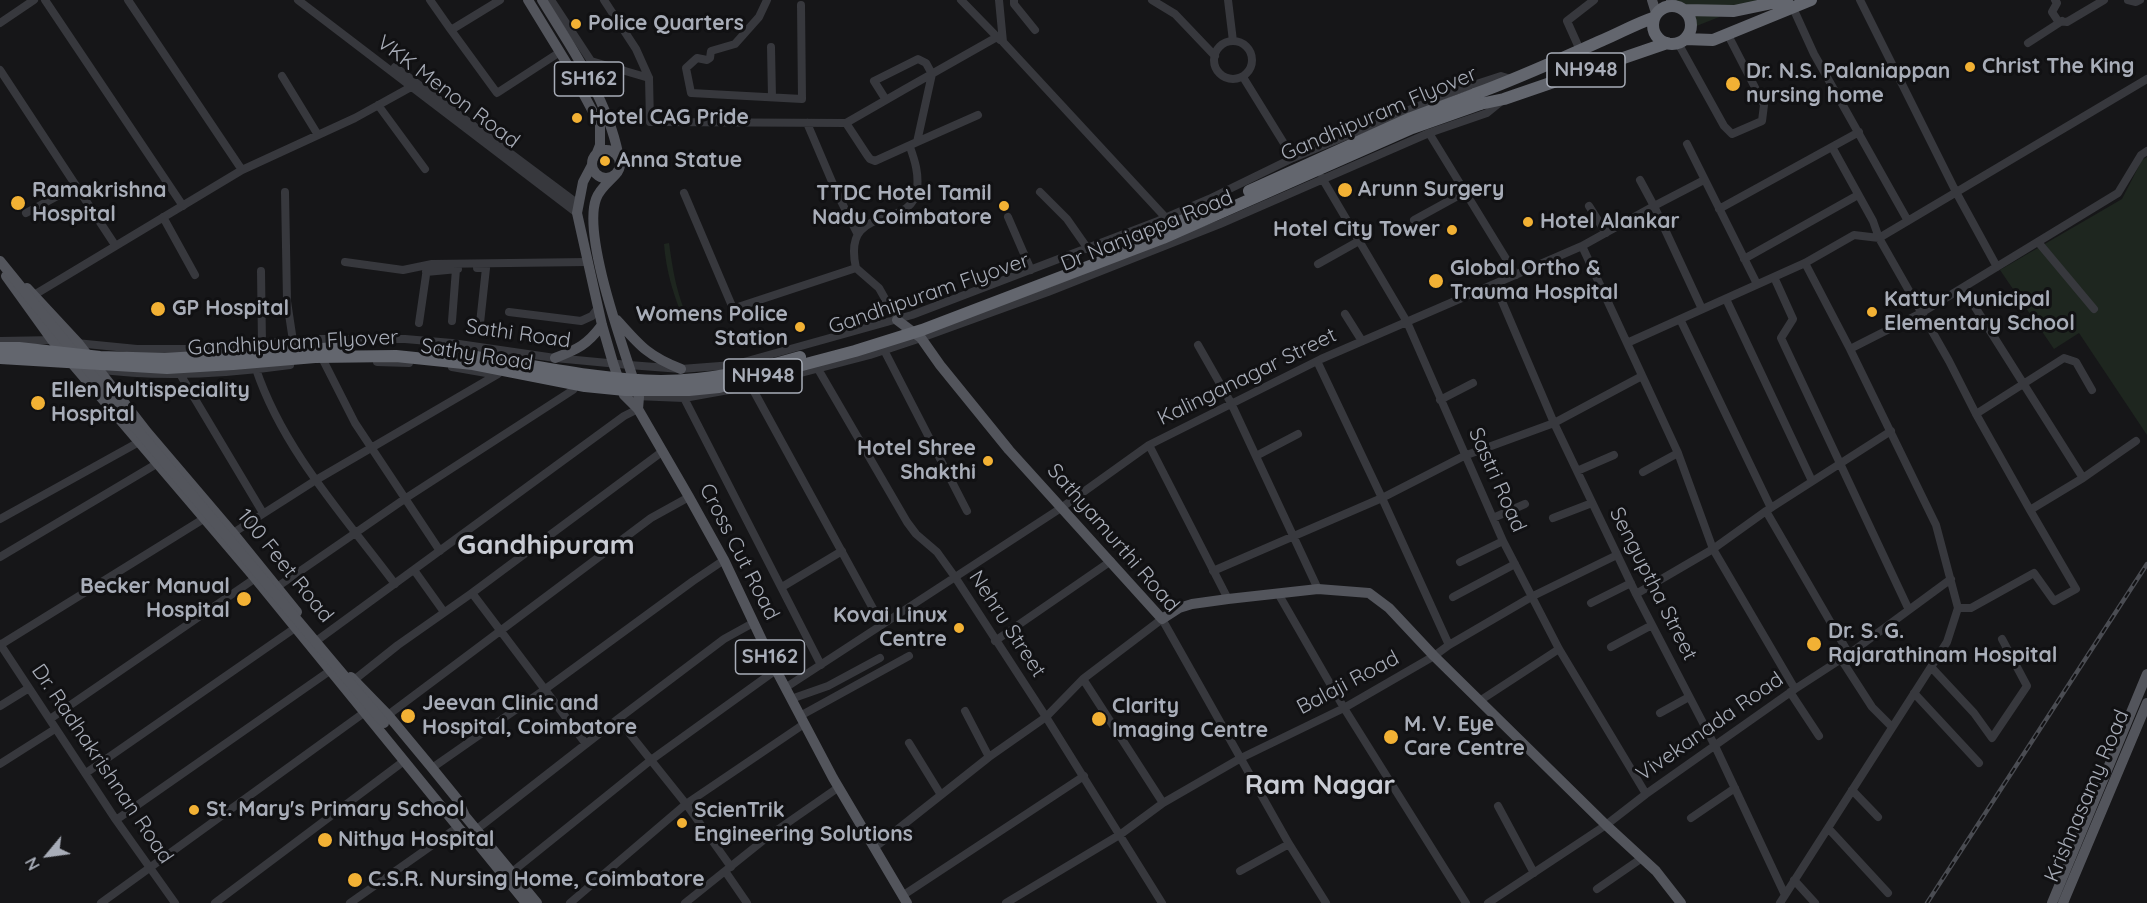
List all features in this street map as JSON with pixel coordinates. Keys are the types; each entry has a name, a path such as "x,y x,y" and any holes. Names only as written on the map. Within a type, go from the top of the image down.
{"highway":[{"name":"Dr Nanjappa Road","path":"1676,5 1734,11 1811,0"},
{"name":"Dr Nanjappa Road","path":"1504,99 1677,42 1713,40 1728,35 1790,4"},
{"name":"NH948","path":"1655,16 1661,8 1676,5"},
{"path":"1655,16 1653,31 1661,41 1677,42 1691,28 1691,21 1676,5"},
{"name":"Dr Nanjappa Road","path":"1515,80 1655,16"},
{"name":"Gandhipuram Flyover","path":"0,358 167,368 315,357 396,356 473,364 585,386 625,390 689,390 719,387 855,351 922,330 1163,238 1478,99 1515,80"},
{"name":"Gandhipuram Flyover","path":"0,348 100,357 165,359 233,356 314,348 396,348 453,353 588,375 664,381 717,376 749,370 886,334 1159,231 1411,118 1478,99 1504,99"}],"main road":[{"name":"SH162","path":"528,0 600,125 600,145 583,182 577,208 587,262 613,363 624,395 638,409"},
{"name":"SH162","path":"542,0 580,62 609,118 617,147 618,169"},
{"path":"1652,0 1655,16"},
{"path":"611,151 615,154 618,169 606,178 601,177 596,175 594,160 600,152 611,151"},
{"path":"618,169 600,190 595,201 593,228 613,315 639,397 638,409"},
{"name":"100 Feet Road","path":"0,254 29,298 52,340 205,518 260,575 278,588 386,719 432,768 458,800 467,837 478,844 526,903"},
{"path":"0,261 119,408 396,731 456,804 462,821"},
{"name":"100 Feet Road","path":"0,267 29,298 79,344 147,432 234,533 295,628 404,761 462,821 477,830 537,903"},
{"path":"613,315 640,346 657,360 681,369"},
{"name":"Sathyamurthi Road","path":"897,320 921,338 999,438 1162,619"},
{"path":"555,358 579,349 590,341 602,325"},
{"name":"Cross Cut Road","path":"638,409 724,560 785,688 838,787 905,899"},
{"path":"1162,619 1192,604 1228,599 1318,589 1369,593 1389,608 1434,656 1656,871 1682,903"},
{"path":"2052,903 2147,674"},
{"name":"Krishnasamy Road","path":"2063,903 2147,703"},
{"path":"386,719 392,736 462,821"}],"street":[{"path":"0,23 34,0"},
{"path":"45,0 183,206"},
{"path":"128,0 242,170"},
{"name":"VKK Menon Road","path":"298,0 411,87 577,208"},
{"name":"VKK Menon Road","path":"307,0 544,180 577,208"},
{"path":"430,0 497,93 560,52"},
{"path":"451,30 500,0"},
{"path":"551,0 591,61 648,78"},
{"path":"604,0 636,49 648,78 650,122 846,123 932,74 1000,39"},
{"path":"767,0 759,17 735,44 711,51 710,58 707,60 697,58 686,68 692,93 802,99 801,5"},
{"path":"961,0 1166,218"},
{"path":"999,0 1000,39"},
{"path":"1014,0 1014,4 1035,30"},
{"path":"1152,0 1175,14 1215,56"},
{"path":"1228,0 1233,41"},
{"path":"1580,50 1567,21 1594,0"},
{"path":"1860,0 1956,192 1997,267"},
{"path":"2055,0 2057,3 2052,12 2058,21 2067,22 2104,0"},
{"path":"2128,0 2136,2 2140,0"},
{"path":"1790,4 1815,54 1908,221"},
{"path":"2028,43 2062,21"},
{"path":"1677,42 1724,126 1732,134 1762,121 1764,105 1728,35"},
{"path":"1233,41 1245,45 1252,56 1251,68 1243,77 1231,79 1220,74 1214,62 1215,56 1222,45 1233,41"},
{"path":"771,47 772,97"},
{"path":"886,100 874,81 918,59 926,63 932,74 914,145 917,167 917,190 914,198 907,207 868,224 857,233 852,252 856,268 879,288 897,320"},
{"path":"0,70 115,244"},
{"path":"282,76 318,135"},
{"name":"Dr Nanjappa Road","path":"629,365 681,369 732,365 897,320 1166,218 1293,158 1455,91 1501,76 1515,80"},
{"path":"1243,77 1293,158"},
{"path":"1627,343 1774,277 1854,236 1879,238 2147,79"},
{"path":"29,298 115,244 242,170 356,118 411,87"},
{"name":"Dr Nanjappa Road","path":"624,395 684,398 751,386 818,369 921,338 1102,272 1220,224 1429,133 1487,112 1504,99"},
{"path":"378,105 425,169"},
{"path":"846,123 870,159 875,161 978,115"},
{"path":"807,123 857,233"},
{"path":"1719,209 1859,132"},
{"path":"1429,133 1516,275"},
{"path":"1687,144 1757,284"},
{"path":"1832,147 1879,238 1949,361 1976,414 2076,589 2054,601 2034,573 1971,608 1958,608"},
{"path":"1850,349 1921,313 2118,193 2140,155 2147,151"},
{"name":"Sastri Road","path":"1322,178 1407,322 1503,541 1559,649 1646,794"},
{"path":"1640,180 1701,309"},
{"name":"Kalinganagar Street","path":"785,688 1061,508 1149,445 1317,361 1582,246 1704,180"},
{"path":"26,213 76,186"},
{"path":"285,192 287,301 293,341"},
{"path":"1040,192 1067,219 1088,249"},
{"path":"1414,220 1465,192"},
{"path":"684,193 732,306 735,308 856,268"},
{"path":"1744,259 1858,195"},
{"path":"1588,206 1606,233"},
{"path":"163,217 195,275"},
{"path":"1008,217 1030,270"},
{"path":"1318,264 1359,241"},
{"path":"2038,242 2094,309"},
{"path":"1582,246 1678,453 1713,549 1819,736"},
{"path":"345,262 403,270 587,262"},
{"path":"1783,899 1947,642 1958,608 1936,525 1805,262"},
{"path":"427,269 486,268 480,323"},
{"path":"419,323 427,269"},
{"path":"452,321 456,269"},
{"path":"261,270 262,344"},
{"path":"1774,277 1792,319 1781,338 1909,610"},
{"name":"Senguptha Street","path":"1495,285 1554,423 1636,594 1715,746 1783,899"},
{"path":"1963,288 2084,478"},
{"path":"1726,298 1812,481"},
{"path":"508,312 581,321 592,316 598,308"},
{"path":"1345,314 1362,341"},
{"path":"1680,319 1769,509 1849,654"},
{"name":"Sathi Road","path":"0,341 52,340 137,349 189,349 293,341 359,338 405,339 629,365"},
{"path":"1198,345 1231,403 1318,589"},
{"path":"884,350 967,511"},
{"path":"234,533 316,480 497,374 513,352"},
{"path":"1976,414 2064,358 2076,362 2092,390"},
{"path":"323,360 355,423 440,550"},
{"name":"Sathy Road","path":"0,364 74,366 140,374 180,374 256,369 323,360 399,362 451,367 573,390 624,395"},
{"path":"1317,361 1449,645"},
{"path":"256,369 263,390 280,423 316,480 395,584"},
{"name":"Nehru Street","path":"818,369 907,522 916,534 937,552 955,577 1047,717 1162,903"},
{"path":"180,374 263,513"},
{"path":"1213,571 1382,498 1464,456 1554,423 1642,376"},
{"path":"1440,400 1473,383"},
{"path":"751,386 882,625"},
{"path":"278,588 406,498 573,390"},
{"path":"684,398 820,665"},
{"path":"319,639 624,416 638,409"},
{"path":"1636,594 1713,549 1769,509 1891,431"},
{"path":"1256,456 1299,434"},
{"path":"2030,510 2084,478 2136,441"},
{"path":"0,519 139,442"},
{"path":"1149,445 1228,599"},
{"path":"354,680 663,451"},
{"path":"1643,472 1678,453"},
{"path":"1577,471 1614,455"},
{"path":"0,557 158,463"},
{"path":"386,719 651,519 689,496"},
{"path":"1553,518 1592,503"},
{"path":"1493,518 1526,504"},
{"path":"0,645 205,518"},
{"path":"1460,562 1503,541"},
{"path":"782,587 842,551"},
{"name":"Balaji Road","path":"1006,903 1120,834 1163,803 1241,759 1344,708 1533,596 1617,555"},
{"path":"432,768 724,560"},
{"path":"995,640 1111,561"},
{"path":"1453,597 1515,564"},
{"path":"414,570 444,612"},
{"path":"50,719 260,575"},
{"name":"Vivekanada Road","path":"1488,903 1606,825 1646,794 1792,690 1849,654 1951,579"},
{"path":"1591,603 1631,583"},
{"path":"472,593 586,744"},
{"path":"1279,595 1344,708 1466,903"},
{"path":"874,848 989,757 1047,717 1083,679 1162,619"},
{"name":"Sathyamurthi Road","path":"1162,619 1289,844 1326,903"},
{"path":"477,830 724,639 753,623"},
{"path":"1611,647 1652,625"},
{"path":"86,773 295,628"},
{"path":"1931,667 1974,713 1992,738 2027,686 2002,639"},
{"name":"Dr. Radhakrishnan Road","path":"0,645 174,903"},
{"path":"1481,700 1559,649"},
{"path":"570,903 686,804 802,720 909,656"},
{"path":"791,699 828,686 880,658"},
{"path":"1841,659 1872,707 1892,727"},
{"path":"116,820 331,670"},
{"path":"512,872 651,760 777,670"},
{"path":"1083,679 1163,803"},
{"path":"0,706 30,688"},
{"path":"1914,693 1979,763"},
{"path":"1660,713 1689,697"},
{"path":"965,711 989,757"},
{"path":"101,903 365,712"},
{"path":"618,719 686,804 747,903"},
{"path":"0,764 55,729"},
{"path":"909,743 941,795"},
{"path":"214,903 404,761"},
{"path":"905,899 1084,777"},
{"path":"685,903 770,835 838,787"},
{"path":"1691,818 1735,788"},
{"path":"1852,790 1878,817"},
{"path":"1498,806 1534,873"},
{"path":"350,903 462,821"},
{"path":"1828,828 1888,893"},
{"path":"1240,871 1289,844"},
{"path":"1597,889 1642,858"},
{"path":"1794,880 1815,903"}],"shaded area":[{"path":"1674,0 1762,0 1694,27 1683,16"},
{"path":"2147,157 2147,435 2079,333 2054,349 2000,270 2122,199 2142,160"},
{"path":"669,243 675,278 685,312 681,313 666,262 664,244"}],"railway":[{"path":"1927,903 2147,564"}],"place":[{"name":"Police Quarters","path":"576,24"},
{"name":"Christ The King","path":"1970,67"},
{"name":"Dr. N.S. Palaniappan nursing home","path":"1733,84"},
{"name":"Hotel CAG Pride","path":"577,118"},
{"name":"Anna Statue","path":"605,161"},
{"name":"Arunn Surgery","path":"1345,190"},
{"name":"Ramakrishna Hospital","path":"18,203"},
{"name":"TTDC Hotel Tamil Nadu Coimbatore","path":"1004,206"},
{"name":"Hotel Alankar","path":"1528,222"},
{"name":"Hotel City Tower","path":"1452,230"},
{"name":"Global Ortho & Trauma Hospital","path":"1436,281"},
{"name":"GP Hospital","path":"158,309"},
{"name":"Kattur Municipal Elementary School","path":"1872,312"},
{"name":"Womens Police Station","path":"800,327"},
{"name":"Ellen Multispeciality Hospital","path":"38,403"},
{"name":"Hotel Shree Shakthi","path":"988,461"},
{"name":"Becker Manual Hospital","path":"244,599"},
{"name":"Kovai Linux Centre","path":"959,628"},
{"name":"Dr. S. G. Rajarathinam Hospital","path":"1814,644"},
{"name":"Jeevan Clinic and Hospital, Coimbatore","path":"408,716"},
{"name":"Clarity Imaging Centre","path":"1099,719"},
{"name":"M. V. Eye Care Centre","path":"1391,737"},
{"name":"St. Mary's Primary School","path":"194,810"},
{"name":"ScienTrik Engineering Solutions","path":"682,823"},
{"name":"Nithya Hospital","path":"325,840"},
{"name":"C.S.R. Nursing Home, Coimbatore","path":"355,880"}],"district":[{"name":"Gandhipuram","path":"546,546"},
{"name":"Ram Nagar","path":"1320,786"}]}
